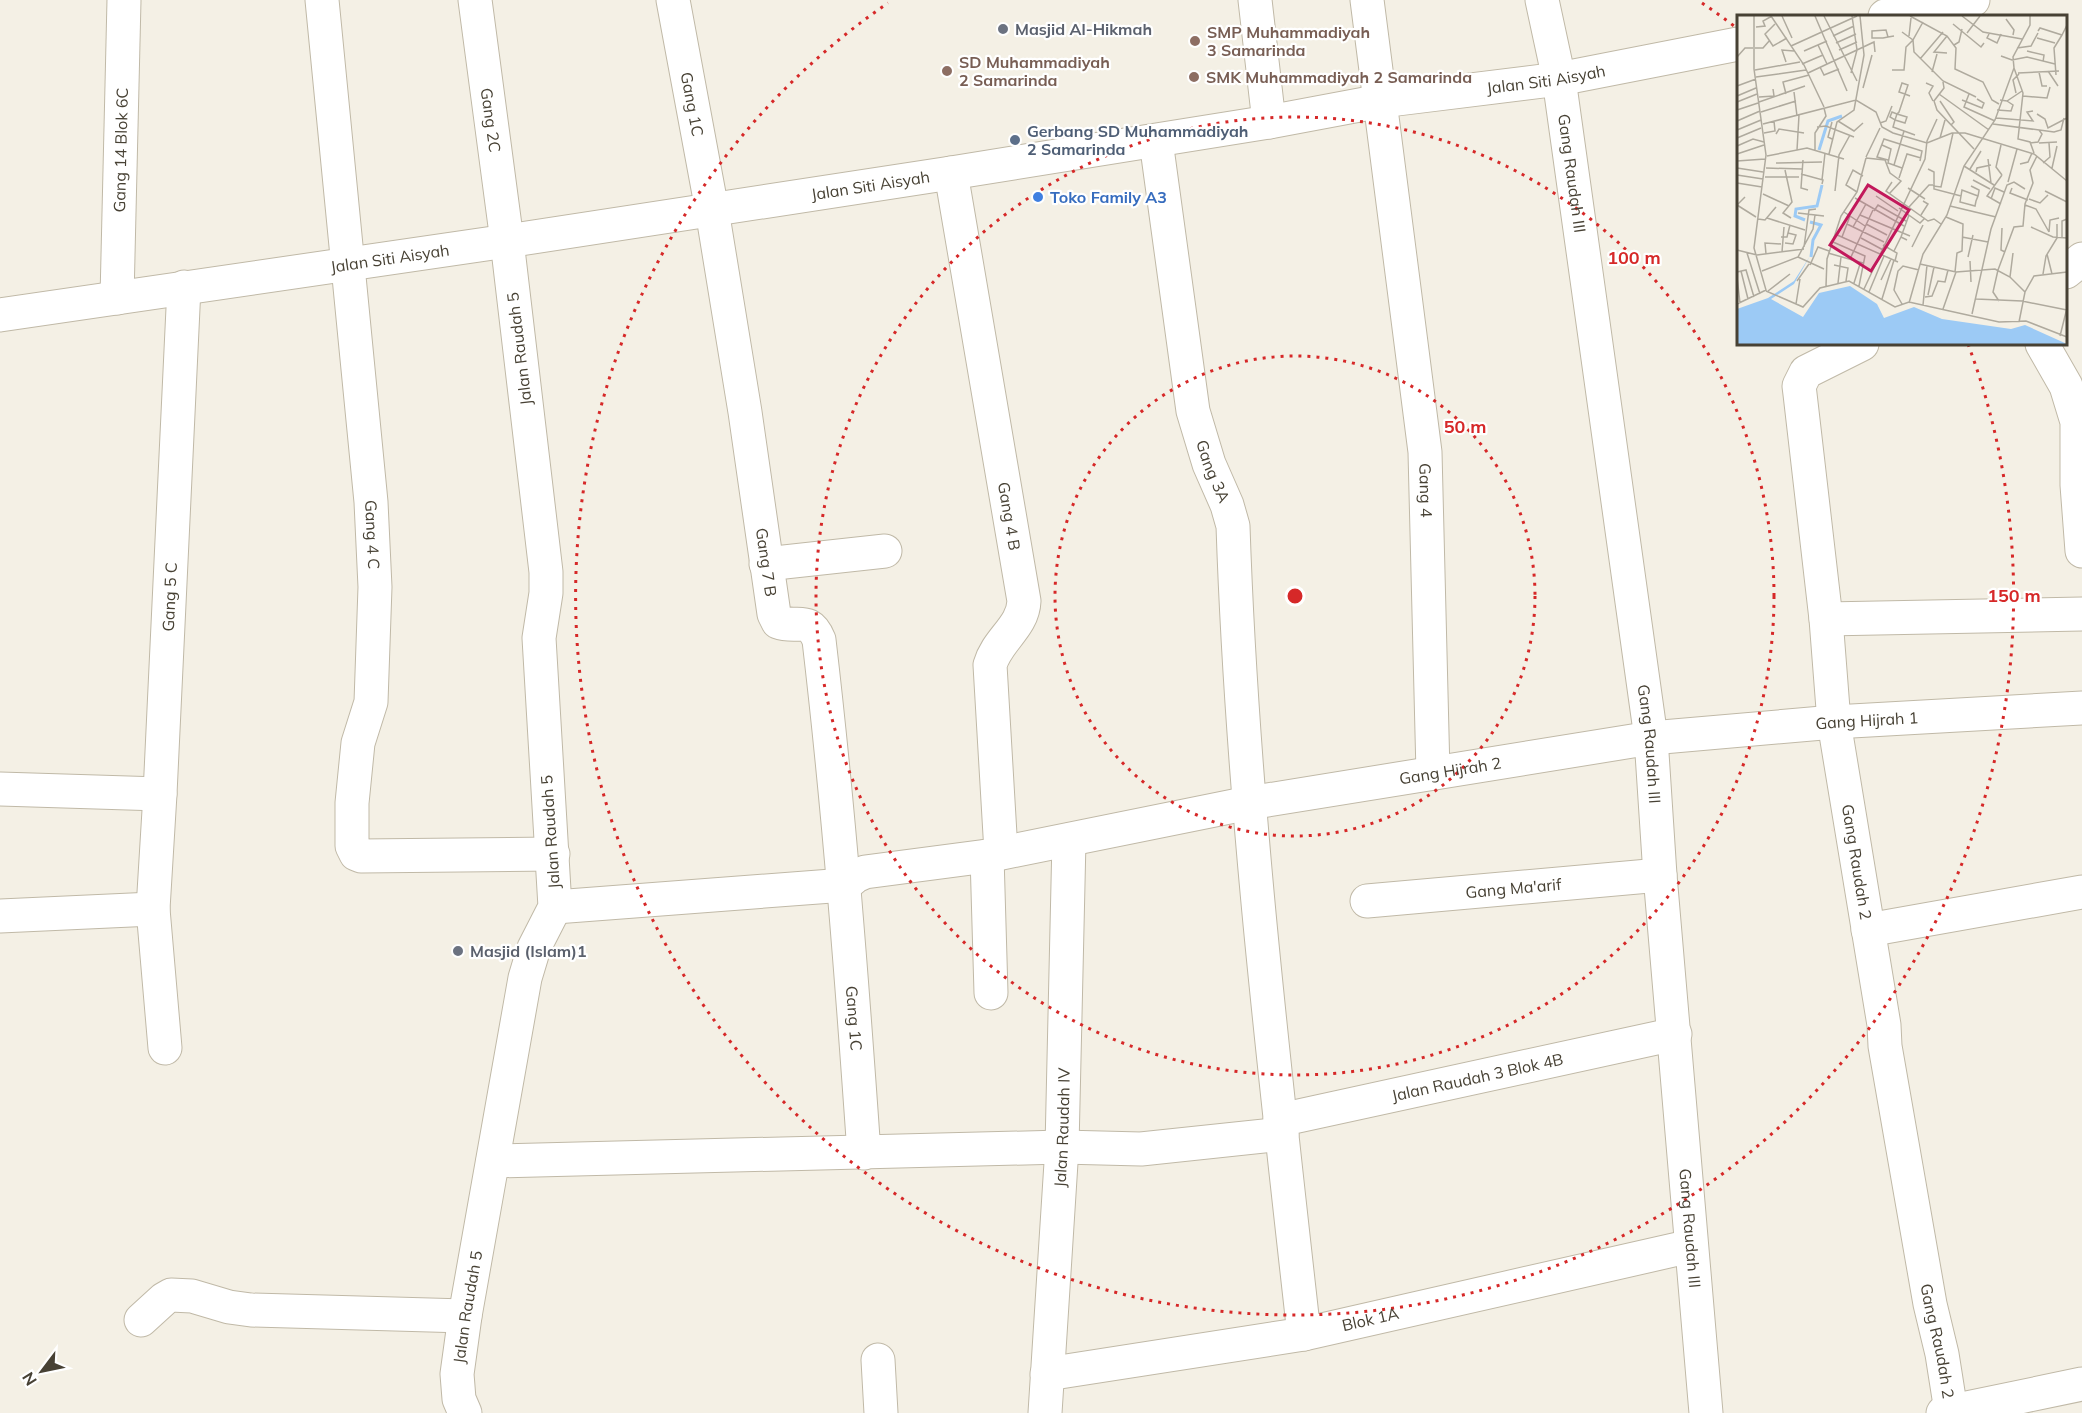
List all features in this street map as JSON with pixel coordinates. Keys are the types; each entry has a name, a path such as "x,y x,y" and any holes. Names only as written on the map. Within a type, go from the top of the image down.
{"street":[{"name":"Gang 14 Blok 6C","path":"117,298 124,0"},
{"name":"Gang 4 C","path":"321,0 371,502 375,587 371,702 358,743 352,803 352,846 356,854 361,856 553,854"},
{"name":"Gang 2C","path":"475,0 507,241"},
{"name":"Gang 1C","path":"674,0 712,210"},
{"path":"1255,0 1269,122"},
{"name":"Gang 4","path":"1367,0 1427,467 1433,773"},
{"name":"Gang Raudah III","path":"1542,0 1559,79 1651,738 1660,875 1706,1413"},
{"path":"1891,15 1973,0"},
{"name":"Jalan Siti Aisyah","path":"0,315 951,173 1156,141 1381,101 1559,79 1737,44"},
{"name":"Gang 3A","path":"1156,141 1193,411 1209,464 1227,505 1233,526 1249,803 1304,1334"},
{"name":"Gang 4 B","path":"951,173 1024,601 1023,612 995,651 990,665 994,854 991,993"},
{"name":"Gang 7 B","path":"712,210 745,412 774,614 778,622 809,625 815,630 819,640 845,885"},
{"name":"Jalan Raudah 5","path":"465,1413 459,1399 457,1374 465,1316 525,978 534,948 555,907 539,638 546,593 546,572 507,241"},
{"path":"2067,271 2082,259"},
{"name":"Gang 5 C","path":"165,1048 153,909 184,287"},
{"name":"Gang Raudah 2","path":"1860,345 1812,368 1802,377 1799,386 1826,619 1834,722 1884,1025 1885,1046 1930,1304 1942,1354 1947,1412"},
{"path":"2043,345 2074,383 2082,551"},
{"path":"766,564 885,551"},
{"path":"1826,619 2082,614"},
{"name":"Gang Hijrah 1","path":"1651,738 1834,722 2082,708"},
{"name":"Gang Hijrah 2","path":"845,885 865,872 994,854 1249,803 1651,738"},
{"path":"0,789 160,794"},
{"name":"Jalan Raudah IV","path":"1045,1413 1062,1147 1069,840"},
{"name":"Gang Ma'arif","path":"1366,901 1660,875"},
{"name":"Gang 1C","path":"845,885 864,1153"},
{"path":"555,907 845,885"},
{"path":"1868,930 2082,892"},
{"path":"0,916 153,909"},
{"name":"Jalan Raudah 3 Blok 4B","path":"493,1161 1062,1147 1141,1149 1281,1127 1675,1035"},
{"name":"Blok 1A","path":"1047,1374 1304,1334 1691,1246"},
{"path":"141,1320 164,1299 179,1295 251,1310 465,1316"},
{"path":"878,1360 881,1413"},
{"path":"1947,1412 2082,1384"}],"place":[{"name":"Masjid Al-Hikmah","path":"1003,29"},
{"name":"SMP Muhammadiyah 3 Samarinda","path":"1195,41"},
{"name":"SD Muhammadiyah 2 Samarinda","path":"947,71"},
{"name":"SMK Muhammadiyah 2 Samarinda","path":"1194,77"},
{"name":"Gerbang SD Muhammadiyah 2 Samarinda","path":"1015,140"},
{"name":"Toko Family A3","path":"1038,197"},
{"name":"Masjid (Islam)1","path":"458,951"}]}
